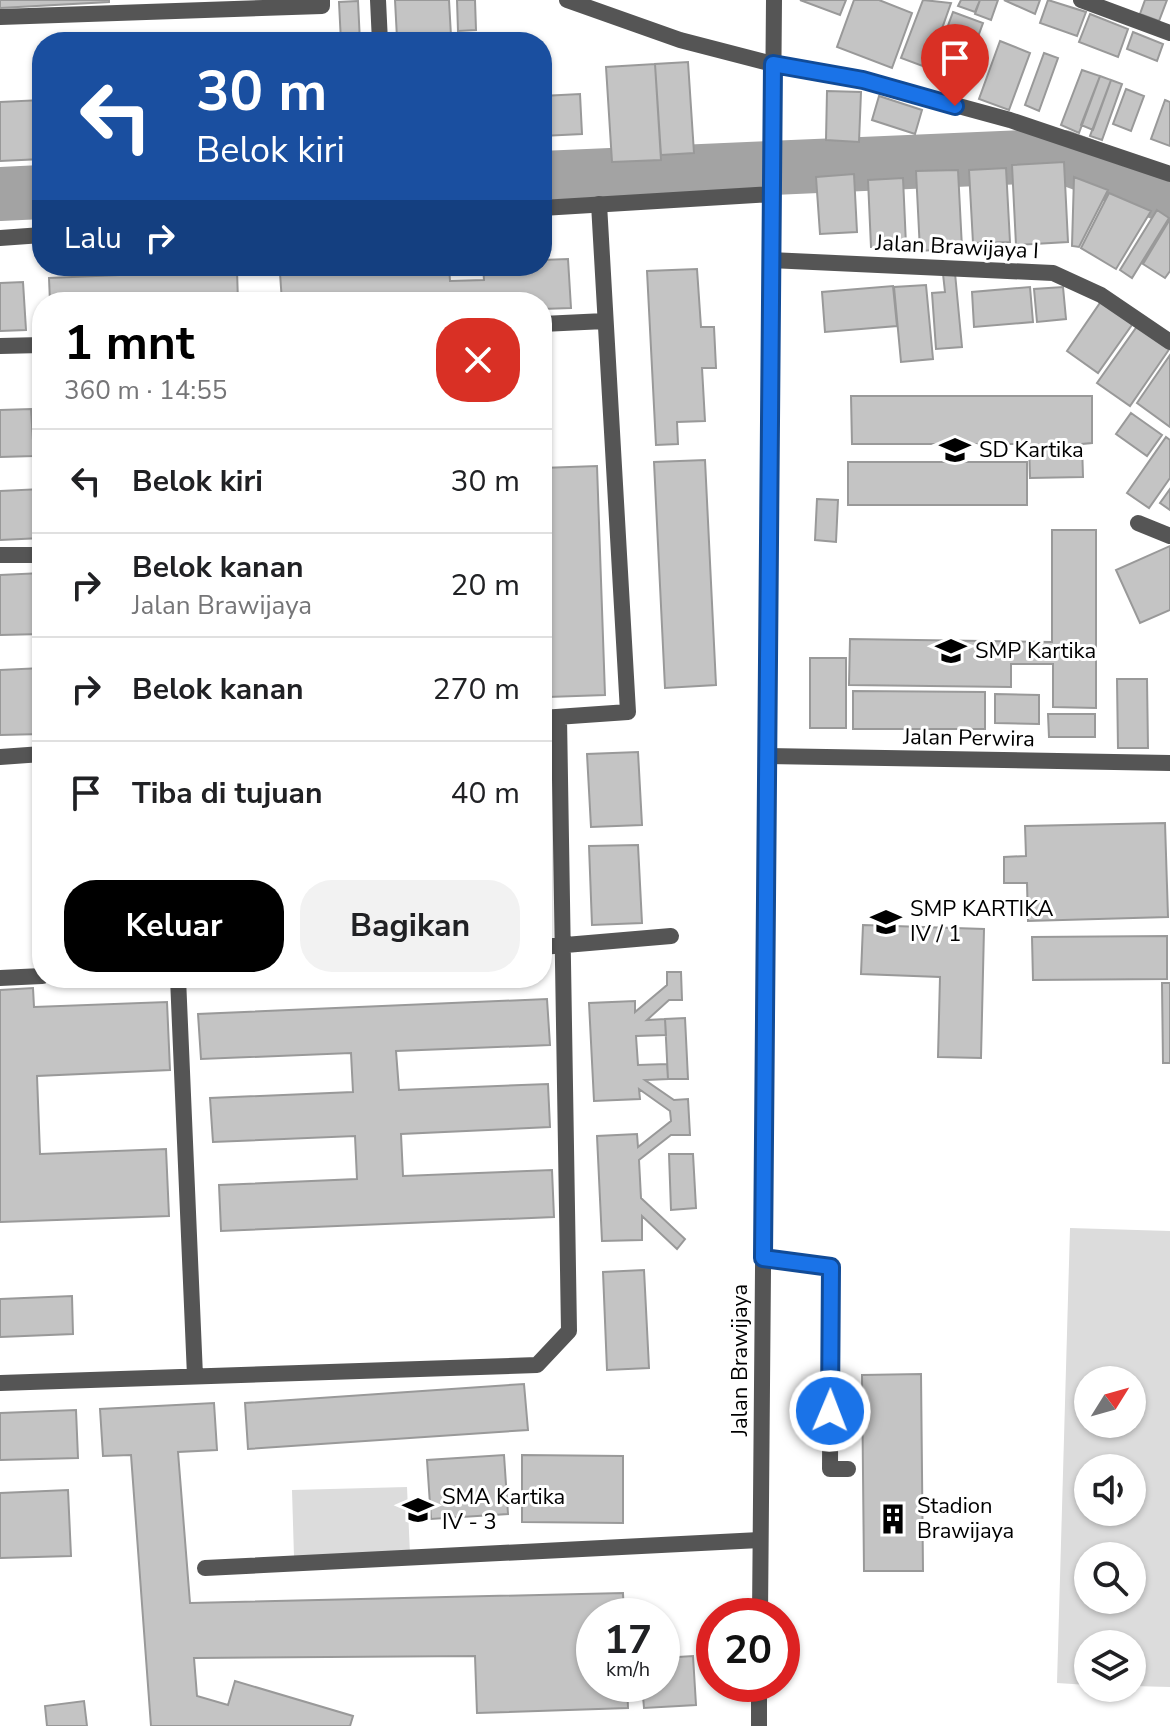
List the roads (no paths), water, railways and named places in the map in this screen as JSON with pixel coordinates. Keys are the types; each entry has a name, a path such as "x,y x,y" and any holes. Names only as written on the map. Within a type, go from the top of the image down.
{"street":[{"path":"0,17 115,7 322,6 322,0"},
{"path":"378,0 380,32"},
{"path":"567,0 680,40 773,64 863,80 1010,120 1170,174"},
{"name":"Jalan Brawijaya","path":"760,1598 774,0"},
{"path":"1081,0 1170,33"},
{"path":"552,207 771,194"},
{"path":"552,717 628,712 599,204"},
{"path":"0,238 32,236"},
{"name":"Jalan Brawijaya I","path":"770,260 1053,273 1101,295 1170,342"},
{"path":"552,324 605,321"},
{"path":"0,346 32,345"},
{"path":"1138,523 1170,536"},
{"path":"0,555 32,555"},
{"path":"0,1383 537,1365 569,1331 563,945 552,736"},
{"path":"0,757 32,755"},
{"name":"Jalan Perwira","path":"767,756 1170,763"},
{"path":"552,946 671,936"},
{"path":"0,978 32,976"},
{"path":"178,988 195,1376"},
{"path":"763,1258 831,1267 830,1469 848,1469"},
{"path":"205,1568 760,1540"},
{"path":"759,1702 759,1726"}],"waterway":[{"path":"552,178 1046,156 1063,157 1170,197"},
{"path":"0,194 32,192"}],"place":[{"name":"SD Kartika","path":"955,450"},
{"name":"SMP Kartika","path":"951,651"},
{"name":"SMP KARTIKA IV / 1","path":"886,922"},
{"name":"SMA Kartika IV - 3","path":"418,1510"},
{"name":"Stadion Brawijaya","path":"893,1519"}]}
